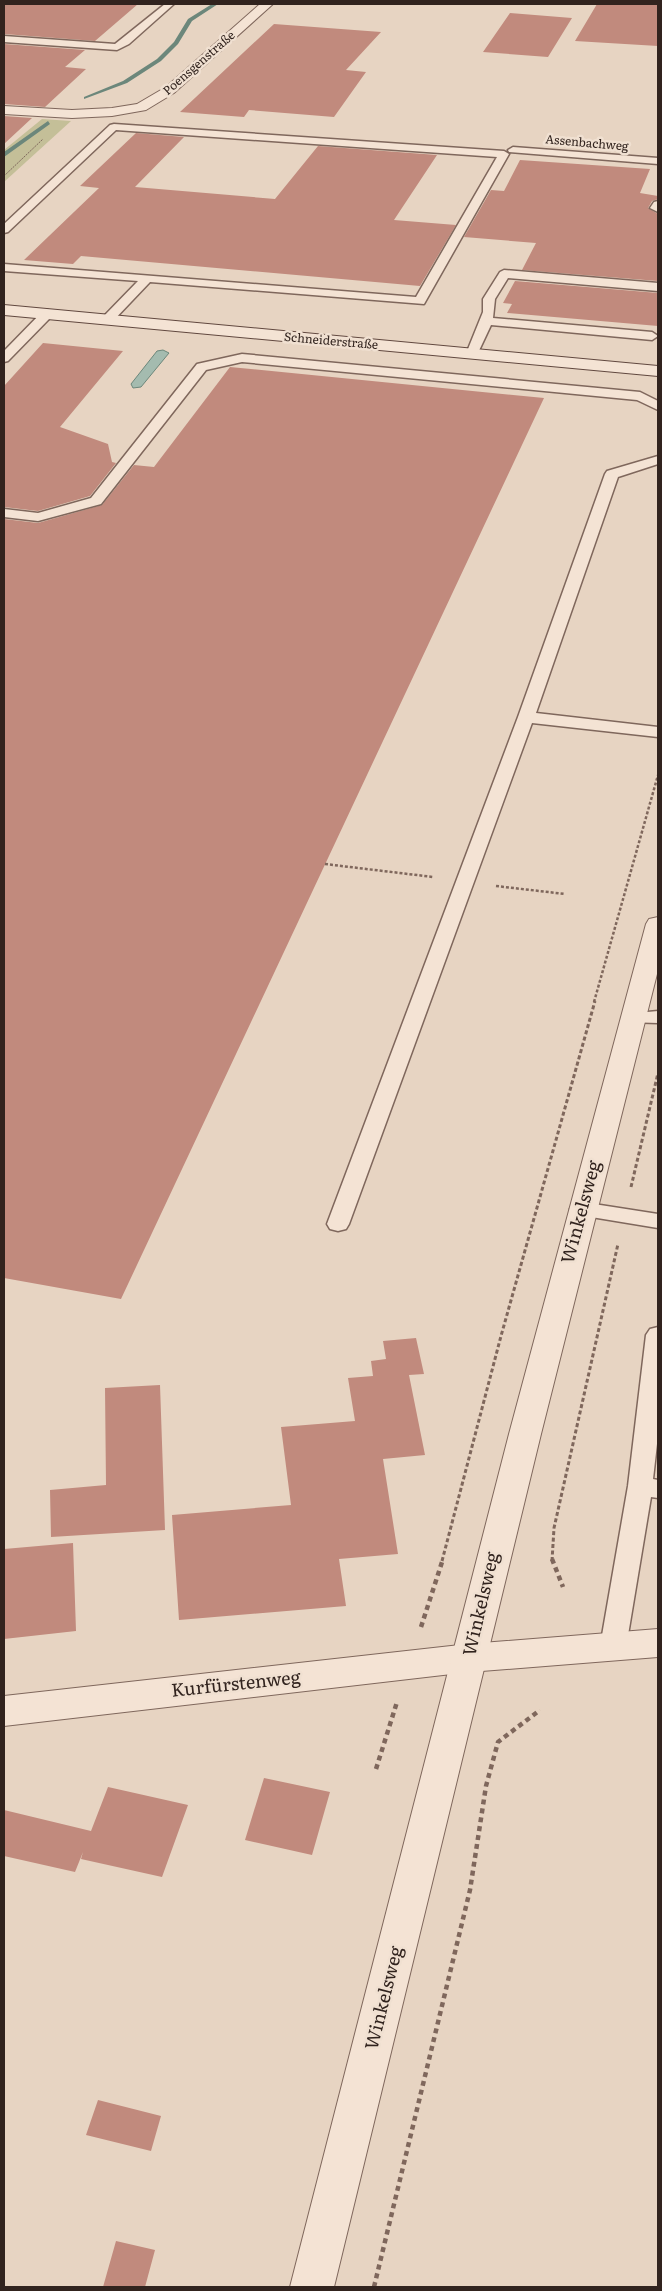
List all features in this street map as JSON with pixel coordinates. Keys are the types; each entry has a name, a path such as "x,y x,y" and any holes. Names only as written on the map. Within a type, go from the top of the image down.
{"street":[{"name":"Poensgenstraße","path":"4,110 72,114 112,112 140,107 170,90 267,4"},
{"name":"Schneiderstraße","path":"4,310 658,371"},
{"name":"Winkelsweg","path":"312,2287 469,1658 492,1555 582,1208 645,1017 658,924"},
{"name":"Kurfürstenweg","path":"4,1710 469,1658 658,1644"}],"lane":[{"path":"4,40 117,47 126,42 170,4"},
{"path":"4,230 114,127 504,154 420,302 4,267"},
{"name":"Assenbachweg","path":"513,150 658,161"},
{"path":"658,204 658,209"},
{"path":"472,354 479,341 489,312 489,299 504,274 658,288"},
{"path":"107,320 146,280"},
{"path":"4,358 47,314"},
{"path":"486,321 652,336"},
{"path":"4,513 38,517 96,501 202,367 242,358 640,396 658,406"},
{"path":"338,1224 526,717 612,474 658,460"},
{"path":"526,717 658,732"},
{"path":"582,1208 658,1221"},
{"path":"613,1647 649,1488 658,1335"}],"path":[{"path":"4,176 72,114"},
{"path":"376,1769 446,1549 501,1336 658,775"},
{"path":"563,1587 552,1563 554,1528 624,1215 658,1074"},
{"path":"374,2287 470,1890 486,1786 498,1742 540,1710"}],"shaded area":[{"path":"42,119 71,121 4,182 4,150"},
{"path":"163,350 169,353 141,387 133,388 131,384 157,351"}],"building":[{"path":"4,4 138,4 95,41 4,34"},
{"path":"597,4 658,4 658,46 575,41"},
{"path":"510,13 572,18 548,57 483,52"},
{"path":"274,24 381,32 346,70 366,72 334,117 249,110 244,117 180,112"},
{"path":"4,44 85,50 65,67 86,69 45,107 4,104"},
{"path":"4,116 32,118 4,144"},
{"path":"136,133 184,137 135,187 275,199 318,146 437,155 394,220 456,225 420,286 81,256 73,264 24,260 99,188 80,186"},
{"path":"520,160 650,169 640,193 658,196 658,199 652,201 648,208 658,214 658,281 522,270 536,243 464,237 491,190 504,191"},
{"path":"515,281 658,293 658,326 507,313 512,304 503,303"},
{"path":"43,343 123,351 60,427 108,444 112,462 116,463 90,496 38,511 4,507 4,386"},
{"path":"230,367 544,398 121,1299 4,1278 4,519 38,523 102,505 134,465 154,467"},
{"path":"416,1338 424,1374 409,1375 425,1455 383,1459 398,1554 339,1559 346,1606 179,1620 172,1515 291,1505 281,1427 355,1421 348,1378 373,1376 371,1361 386,1359 383,1341"},
{"path":"160,1385 165,1530 51,1537 50,1490 106,1485 105,1388"},
{"path":"73,1543 76,1631 4,1639 4,1549"},
{"path":"264,1778 330,1792 312,1855 245,1840"},
{"path":"108,1787 188,1805 162,1877 81,1859 83,1852 75,1872 4,1856 4,1810 91,1831"},
{"path":"98,2100 161,2116 151,2151 86,2135"},
{"path":"116,2241 155,2250 145,2287 103,2287"}],"waterway":[{"path":"86,98 125,82 159,60 176,43 190,20 215,4"},
{"path":"4,155 48,123"}]}
